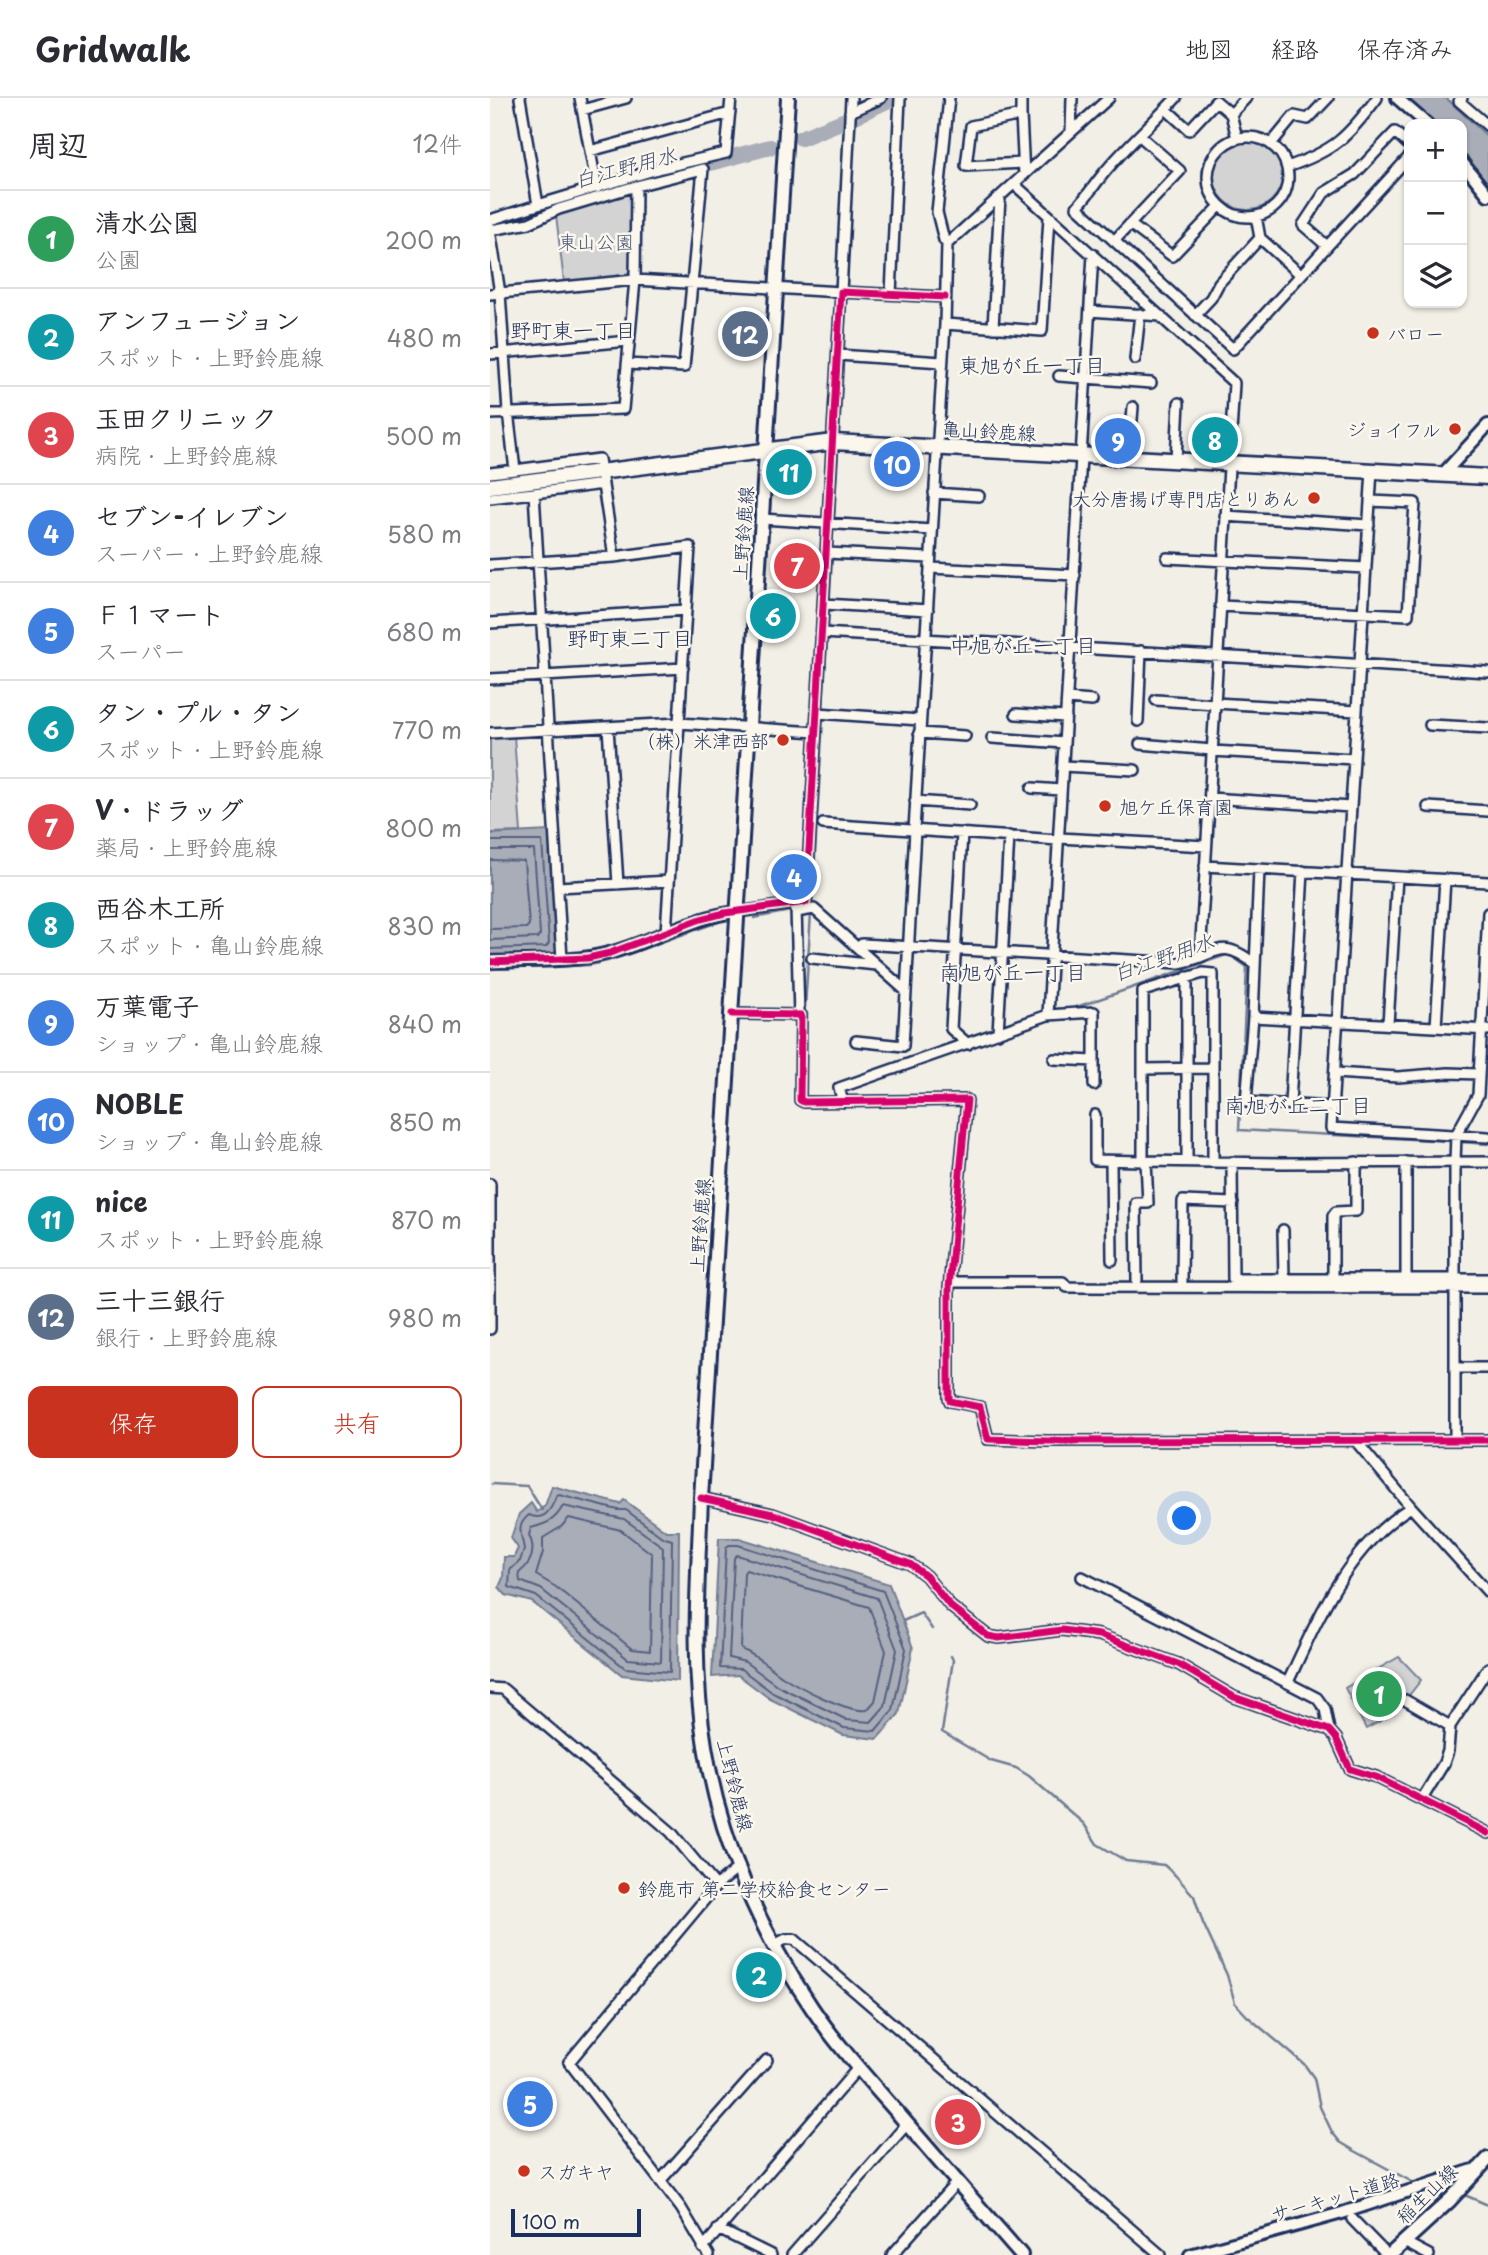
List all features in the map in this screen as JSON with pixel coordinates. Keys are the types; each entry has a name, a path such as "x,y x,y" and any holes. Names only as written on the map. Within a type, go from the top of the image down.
{"main road":[{"name":"上野鈴鹿線","path":"788,98 701,1498 695,1632 700,1706 713,1788 738,1868 774,1945 812,2009 858,2067 1021,2255"},
{"name":"亀山鈴鹿線","path":"490,486 600,476 832,442 1488,477"},
{"name":"稲生山線","path":"1389,2255 1485,2164"}],"street":[{"path":"520,98 540,210"},
{"path":"580,98 597,188"},
{"path":"582,110 626,98"},
{"path":"515,470 490,229 529,223 540,210 662,167 726,153 731,98"},
{"path":"796,908 806,902 816,732 821,713 832,524 832,442 851,98"},
{"path":"850,116 881,98"},
{"path":"856,1041 903,1046 915,801 945,324 947,244 937,212 949,98"},
{"path":"1021,98 1024,175"},
{"path":"1071,132 1072,98"},
{"path":"1176,98 1104,173 1077,207 1233,349 1404,162"},
{"path":"1231,114 1246,98"},
{"path":"1271,144 1294,116 1308,119 1328,98"},
{"path":"1287,167 1309,159 1340,141 1377,98"},
{"path":"1397,98 1421,119"},
{"path":"1462,98 1459,101 1484,122 1488,110"},
{"path":"891,294 900,99"},
{"path":"947,244 1106,99"},
{"path":"1167,110 1189,130 1216,101 1231,114 1237,138"},
{"path":"590,150 730,113"},
{"path":"1021,115 971,126 966,166 1023,163"},
{"path":"1327,246 1303,225 1324,193 1355,174 1395,132 1404,140"},
{"path":"1114,241 1180,171 1140,136"},
{"path":"1237,138 1255,138 1271,144 1287,167 1287,181 1282,198 1269,210 1256,216 1238,215 1220,206 1210,188 1208,168 1211,159 1220,149 1237,138"},
{"path":"1467,168 1488,195"},
{"path":"490,220 559,209 703,169 684,367 627,364"},
{"path":"1014,184 1234,383 1199,959 1203,973"},
{"path":"490,414 623,409 635,280 636,187"},
{"path":"993,328 1000,197"},
{"path":"1131,225 1172,256 1220,206"},
{"path":"945,324 1042,331 1049,216"},
{"path":"1256,216 1260,238 1301,275"},
{"path":"1195,314 1260,238"},
{"path":"1052,1014 1051,957 1093,254"},
{"path":"495,294 635,280 945,297"},
{"path":"1090,311 1161,316"},
{"path":"1135,359 1140,314"},
{"path":"490,354 629,341"},
{"path":"838,355 942,362"},
{"path":"1059,376 1151,383"},
{"path":"1176,459 1179,403"},
{"path":"1129,457 1133,407"},
{"path":"1443,474 1488,425"},
{"path":"490,473 599,459 614,557"},
{"path":"1372,470 1331,1128 1488,1137"},
{"path":"490,498 534,493 600,476"},
{"path":"534,493 562,959"},
{"path":"934,493 979,496"},
{"path":"1220,606 1408,615 1415,503 1370,501"},
{"path":"1225,516 1368,525"},
{"path":"762,519 932,530"},
{"path":"490,565 614,557 690,547 666,933"},
{"path":"830,553 1075,575"},
{"path":"1167,558 1366,568"},
{"path":"827,604 928,610"},
{"path":"490,623 686,610"},
{"path":"826,633 1488,671"},
{"path":"1138,721 1141,651"},
{"path":"490,679 683,668"},
{"path":"1067,699 1092,701"},
{"path":"1156,700 1357,711"},
{"path":"821,713 920,720"},
{"path":"1016,714 1066,717"},
{"path":"490,733 679,723 816,732"},
{"path":"1430,725 1488,729"},
{"path":"608,727 618,884"},
{"path":"919,733 965,736"},
{"path":"992,738 1065,743"},
{"path":"1140,744 1354,759"},
{"path":"1063,766 1135,770"},
{"path":"1032,788 1062,790"},
{"path":"1210,798 1351,807"},
{"path":"915,801 970,805"},
{"path":"1428,807 1488,811"},
{"path":"823,824 1206,846"},
{"path":"962,833 951,1029 968,1044"},
{"path":"998,1033 1009,836"},
{"path":"1205,866 1488,882"},
{"path":"1259,869 1253,1017 1246,1102 1333,1107"},
{"path":"1290,1104 1303,871"},
{"path":"1388,1024 1398,877"},
{"path":"1436,1027 1445,879"},
{"path":"558,887 669,881"},
{"path":"796,908 801,1015 800,1100 967,1100 949,1288 949,1398 950,1401 980,1407 988,1439 1488,1440"},
{"path":"490,962 562,959 610,953 701,919 738,912 814,909 906,991"},
{"path":"1455,1440 1455,1163 1457,1135 1478,1095 1485,1030 1488,913"},
{"path":"858,948 862,944 1179,963 1199,959 1218,949 1234,949 1255,964"},
{"path":"812,958 877,965"},
{"path":"1137,1280 1136,1203 1147,1203 1144,1161 1143,991 1203,973 1213,974 1213,1161"},
{"path":"1187,976 1187,1161"},
{"path":"843,1102 839,1088 1052,1014 1094,1012 1094,1085"},
{"path":"732,1014 799,1015"},
{"path":"1253,1017 1485,1030"},
{"path":"1054,1059 1094,1060"},
{"path":"1143,1069 1213,1068"},
{"path":"1335,1073 1398,1077 1448,1073 1479,1074"},
{"path":"1095,1115 1095,1160 1488,1162"},
{"path":"1111,1161 1112,1260"},
{"path":"1333,1280 1333,1216 1336,1212 1356,1211 1356,1161"},
{"path":"1232,1162 1233,1279 1406,1280 1488,1288"},
{"path":"1406,1162 1406,1280"},
{"path":"490,1184 490,1329"},
{"path":"1182,1281 1183,1201 1233,1203"},
{"path":"1283,1230 1284,1279"},
{"path":"951,1282 1456,1284 1488,1279"},
{"path":"1455,1368 1488,1368"},
{"path":"1355,1440 1488,1592"},
{"path":"701,1498 773,1514 910,1564 926,1576 950,1606 988,1636 999,1638 1062,1630 1100,1635 1178,1664 1241,1700 1329,1730 1336,1738 1350,1769 1376,1777 1488,1833"},
{"path":"1288,1682 1317,1621 1356,1558 1384,1526 1411,1507"},
{"path":"1082,1577 1322,1701 1330,1724 1329,1730"},
{"path":"1422,1799 1444,1763 1450,1726 1488,1668"},
{"path":"490,1688 503,1689 671,1832 716,1886"},
{"path":"1405,1700 1450,1726"},
{"path":"706,2251 681,2208 569,2062 716,1886 738,1868"},
{"path":"774,1945 786,1939 794,1939 1161,2255"},
{"path":"660,2181 767,2060"},
{"path":"706,2251 718,2229 858,2067"},
{"path":"792,2255 906,2123"},
{"name":"サーキット道路","path":"1190,2255 1431,2185 1485,2164"},
{"path":"892,2255 957,2182"},
{"path":"1352,2219 1389,2255"},
{"path":"718,2229 771,2255"},
{"path":"1404,2242 1429,2255"}],"green space":[{"path":"1248,142 1261,145 1272,152 1279,163 1282,176 1279,189 1272,200 1261,207 1248,210 1235,207 1224,200 1217,189 1214,176 1217,163 1224,152 1235,145"},
{"name":"東山公園","path":"629,192 632,196 631,270 625,275 564,282 556,215"},
{"path":"514,736 521,832 490,833 490,737"},
{"path":"1399,1657 1421,1680 1395,1713 1366,1729 1345,1688"}],"water":[{"path":"1404,98 1446,98 1488,137 1488,185 1467,159 1467,119 1427,119"},
{"path":"549,831 557,951 490,956 490,834"},
{"path":"552,1486 620,1504 624,1500 666,1531 679,1531 678,1681 622,1675 532,1602 506,1595 499,1587 503,1578 504,1557 514,1557 518,1548 511,1538 519,1514 531,1503 537,1512 545,1506"},
{"path":"719,1538 739,1538 889,1584 913,1648 899,1714 877,1739 843,1735 770,1699 738,1675 712,1677"}],"waterway":[{"name":"白江野用水","path":"801,138 893,98"},
{"name":"白江野用水","path":"684,170 770,147"},
{"name":"白江野用水","path":"490,224 572,201"},
{"name":"白江野用水","path":"844,348 846,301"},
{"name":"白江野用水","path":"839,435 843,364"},
{"name":"白江野用水","path":"832,550 838,453"},
{"name":"白江野用水","path":"828,630 832,556"},
{"name":"白江野用水","path":"823,710 827,637"},
{"name":"白江野用水","path":"812,906 823,717"},
{"path":"754,918 790,911"},
{"name":"白江野用水","path":"805,1007 811,913"},
{"path":"490,969 590,965 721,921"},
{"name":"白江野用水","path":"1065,1011 1229,954 1247,967 1239,1130 1450,1141"},
{"name":"白江野用水","path":"807,1013 807,1020"},
{"name":"白江野用水","path":"1461,1142 1488,1144"},
{"path":"492,1484 527,1486 542,1510"},
{"path":"903,1621 921,1613 932,1629"},
{"path":"951,1656 953,1660 942,1732 991,1761 1016,1768 1029,1776 1084,1824 1097,1844 1126,1861 1164,1865 1175,1875 1194,1896 1203,1923 1227,1975 1235,2003 1304,2064 1314,2078 1320,2107 1332,2132 1340,2142 1416,2184"},
{"path":"1429,2190 1449,2195"},
{"path":"1459,2196 1467,2196 1488,2205"}],"cycle path":[{"path":"490,962 588,958 610,953 701,919 806,902 841,292 945,297"},
{"path":"732,1014 801,1015 800,1100 804,1102 967,1100 949,1288 949,1398 950,1401 980,1407 988,1439 1488,1440"},
{"path":"701,1498 773,1514 910,1564 926,1576 950,1606 988,1636 999,1638 1062,1630 1099,1635 1178,1664 1234,1697 1329,1730 1336,1738 1350,1769 1376,1777 1488,1833"}],"place":[{"name":"バロー","path":"1373,333"},
{"name":"三十三銀行","path":"745,334"},
{"name":"ジョイフル","path":"1455,429"},
{"name":"西谷木工所","path":"1215,440"},
{"name":"万葉電子","path":"1118,441"},
{"name":"NOBLE","path":"897,464"},
{"name":"nice","path":"789,472"},
{"name":"大分唐揚げ専門店とりあん","path":"1314,498"},
{"name":"V・ドラッグ","path":"797,566"},
{"name":"タン・プル・タン","path":"773,616"},
{"name":"（株）米津西部","path":"783,740"},
{"name":"旭ケ丘保育園","path":"1105,806"},
{"name":"セブン-イレブン","path":"794,877"},
{"name":"清水公園","path":"1379,1694"},
{"name":"鈴鹿市 第二学校給食センター","path":"624,1888"},
{"name":"アンフュージョン","path":"759,1975"},
{"name":"Ｆ１マート","path":"530,2104"},
{"name":"玉田クリニック","path":"958,2122"},
{"name":"スガキヤ","path":"524,2171"}],"district":[{"name":"野町東一丁目","path":"573,329"},
{"name":"東旭が丘一丁目","path":"1032,364"},
{"name":"野町東二丁目","path":"630,637"},
{"name":"中旭が丘一丁目","path":"1023,644"},
{"name":"南旭が丘一丁目","path":"1013,971"},
{"name":"南旭が丘二丁目","path":"1298,1104"}]}
